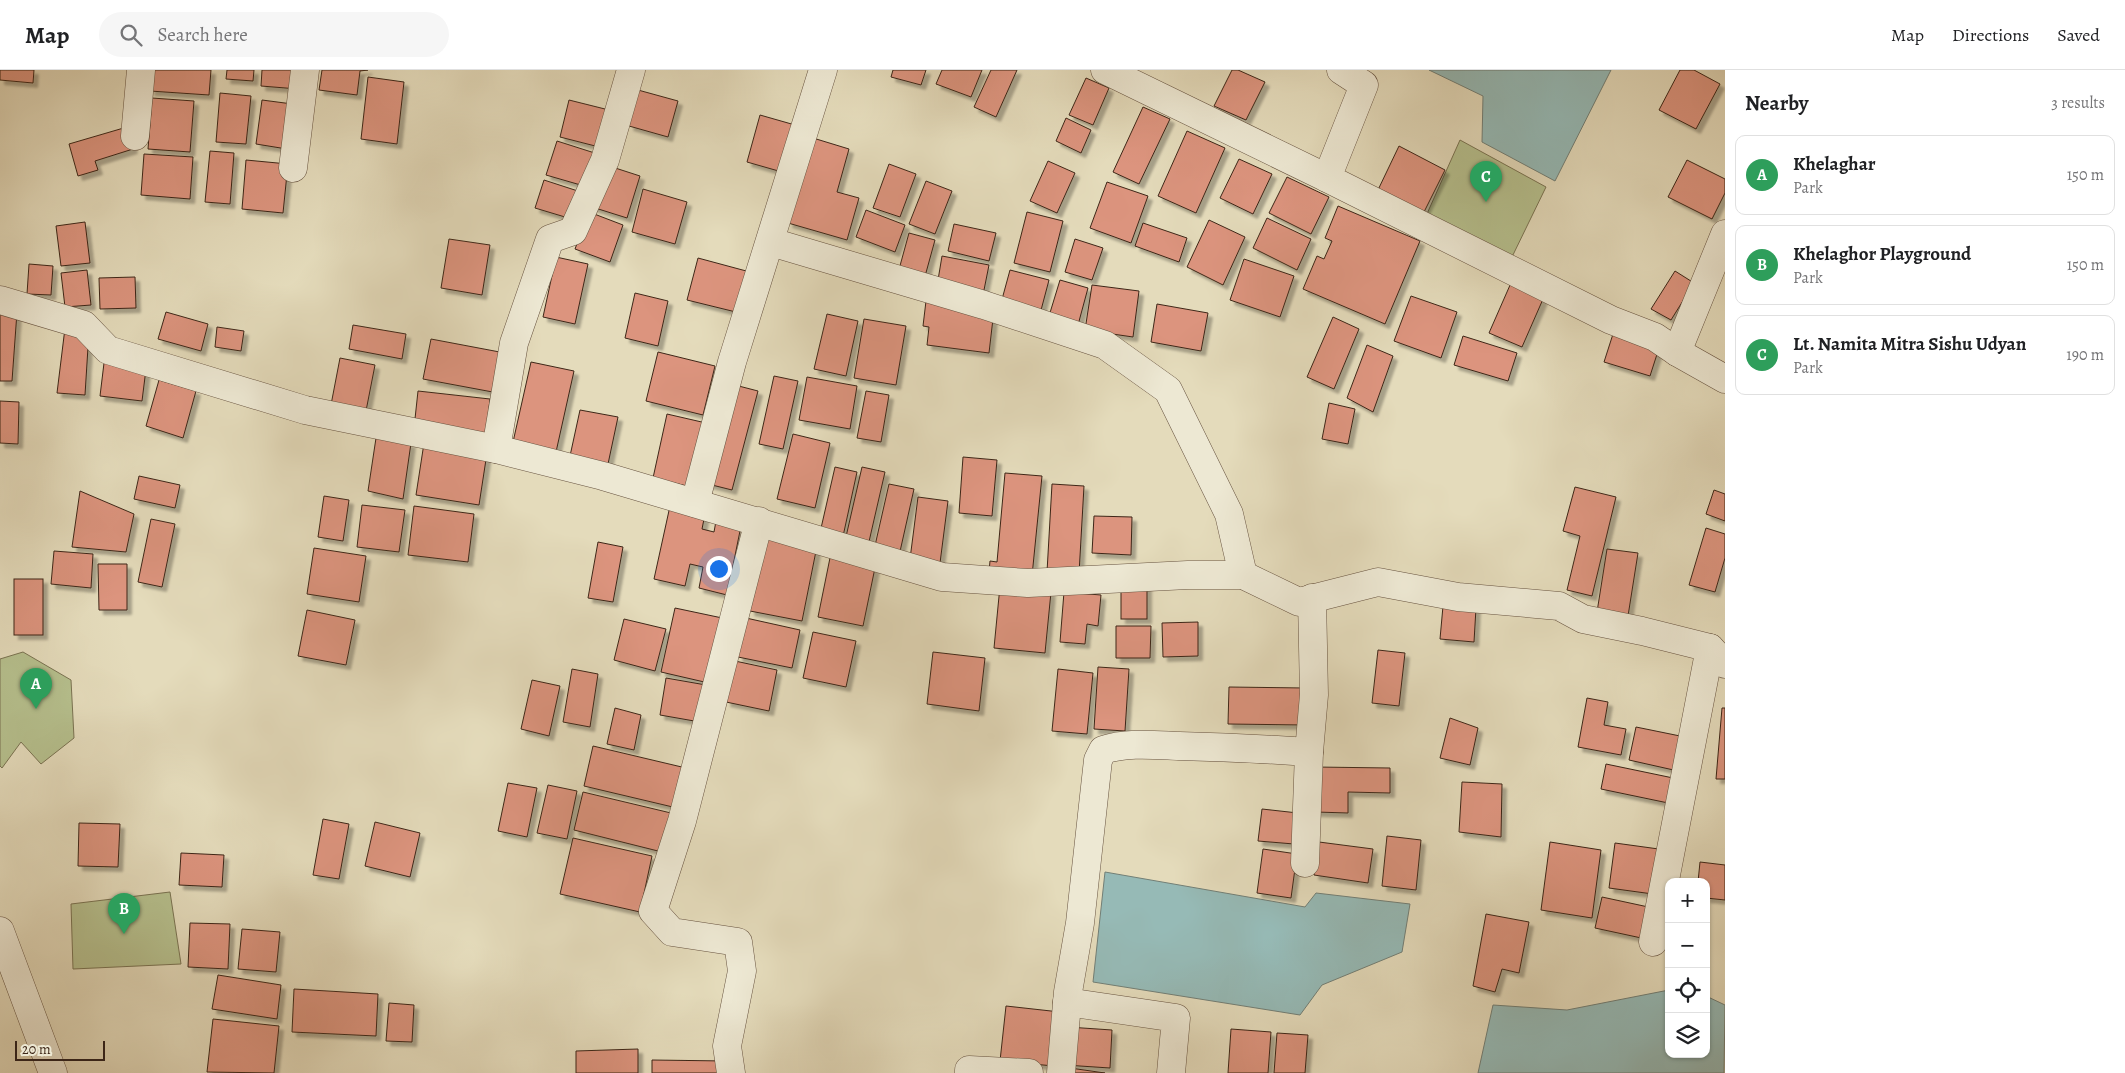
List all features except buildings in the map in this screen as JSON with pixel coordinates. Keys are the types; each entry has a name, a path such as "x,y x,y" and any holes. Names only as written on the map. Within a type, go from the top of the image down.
{"street":[{"path":"135,136 141,70"},
{"path":"293,168 306,70"},
{"path":"496,449 514,343 550,239 573,231 606,160 632,70"},
{"path":"695,503 732,362 771,242 823,70"},
{"path":"1105,70 1327,178 1611,320 1655,336 1677,352 1725,379"},
{"path":"1327,178 1364,85 1341,70"},
{"path":"1677,352 1725,234"},
{"path":"771,242 974,303 1104,345 1168,390 1229,514 1243,575"},
{"path":"0,300 84,325 108,350 305,410 496,449 603,476 942,577 1028,583 1188,574 1243,575 1299,602 1378,582 1458,597 1559,606 1583,619 1642,630 1718,656 1653,942"},
{"path":"730,1073 727,1046 742,971 738,942 672,932 653,911 682,821 759,521"},
{"path":"1305,863 1309,752 1314,695 1312,598"},
{"path":"1061,1073 1067,1002 1080,924 1098,760 1103,750 1113,747 1148,745 1255,748 1309,752"},
{"path":"0,931 53,1073"},
{"path":"1067,1002 1176,1018 1171,1073"},
{"path":"969,1073 970,1070 1029,1073"}],"green space":[{"path":"1460,140 1546,187 1511,259 1426,216"},
{"path":"23,652 71,680 74,738 41,764 21,742 2,768 0,766 0,659"},
{"path":"170,892 181,964 73,969 71,904"}],"water":[{"path":"1429,70 1611,70 1555,181 1482,142 1483,96"},
{"path":"1105,872 1305,907 1316,893 1410,904 1402,952 1322,985 1300,1015 1093,982"},
{"path":"1665,991 1665,1058 1710,1058 1710,998 1725,1005 1724,1073 1478,1073 1493,1005 1567,1010"}],"place":[{"name":"Lt. Namita Mitra Sishu Udyan","path":"1486,202"},
{"name":"Khelaghar","path":"36,709"},
{"name":"Khelaghor Playground","path":"124,934"}]}
